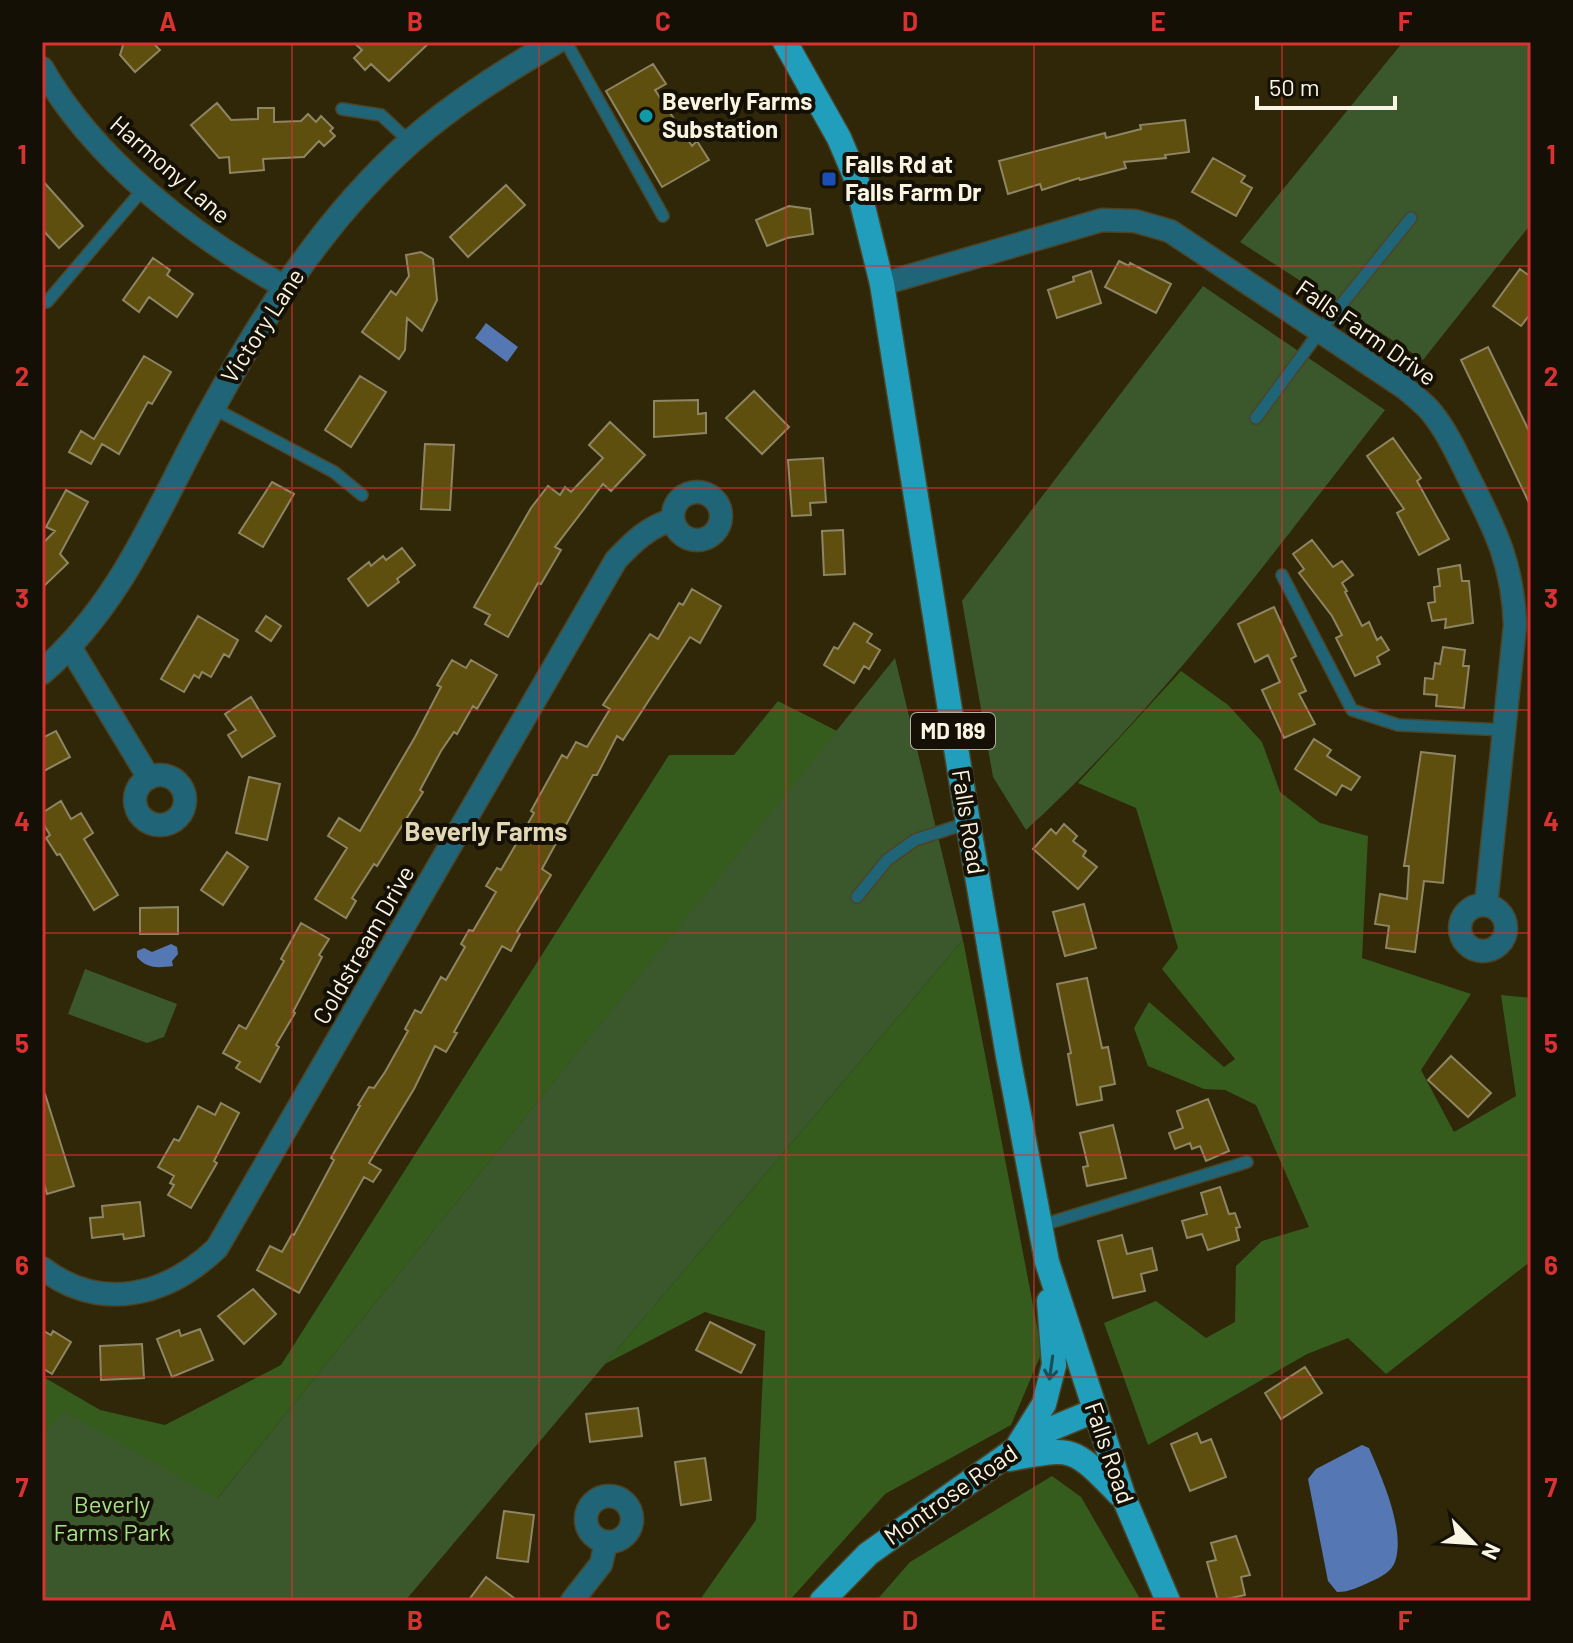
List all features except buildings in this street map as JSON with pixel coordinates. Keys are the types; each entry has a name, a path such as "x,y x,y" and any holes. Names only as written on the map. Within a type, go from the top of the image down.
{"main road":[{"name":"Falls Road","path":"785,42 848,155 882,284 968,823 1047,1262 1124,1498 1168,1601"},
{"path":"1007,1455 1044,1404 1054,1365 1047,1262"},
{"name":"Montrose Road","path":"822,1601 868,1554 1034,1436 1094,1411"},
{"path":"1007,1455 1066,1451 1089,1463 1124,1498"}],"street":[{"name":"Victory Lane","path":"42,672 70,647 103,607 132,562 247,346 285,287 345,209 410,142 463,100 555,42"},
{"name":"Harmony Lane","path":"42,68 84,127 144,187 227,253 285,287"},
{"name":"Falls Farm Drive","path":"882,284 1102,220 1135,221 1170,231 1405,388 1431,412 1451,442 1491,521 1507,558 1514,593 1515,625 1486,905"},
{"name":"Coldstream Drive","path":"42,1268 62,1281 93,1292 136,1293 180,1277 217,1248 616,560 652,528 672,520"},
{"path":"70,647 149,778"},
{"path":"572,1601 601,1564 606,1543"}],"lane":[{"path":"566,42 663,216"},
{"path":"342,109 381,115 410,142"},
{"path":"42,302 47,302 144,187"},
{"path":"1256,418 1320,331 1411,218"},
{"path":"213,407 334,472 362,495"},
{"path":"1282,575 1352,710 1398,725 1505,730"},
{"path":"857,897 887,860 915,840 968,823"},
{"path":"1039,1226 1247,1162"}],"green space":[{"path":"1403,42 1531,42 1531,224 1423,360 1240,242"},
{"path":"1203,286 1385,410 1170,680 1076,782 1026,830 993,777 962,601"},
{"name":"Beverly Farms Park","path":"895,658 963,940 405,1601 42,1601 42,1397 218,1498"},
{"path":"1181,671 1228,705 1262,742 1280,792 1320,823 1368,836 1362,958 1471,994 1421,1070 1454,1132 1516,1096 1501,995 1531,998 1531,1261 1386,1374 1348,1338 1307,1354 1148,1445 1104,1323 1156,1301 1206,1338 1235,1322 1236,1266 1262,1241 1309,1227 1256,1105 1225,1090 1204,1089 1148,1066 1134,1028 1149,1002 1224,1067 1235,1059 1162,969 1178,948 1136,808 1078,783"},
{"path":"778,701 837,731 217,1499 64,1411 42,1436 42,1376 100,1410 165,1425 281,1365 669,755 734,755"},
{"path":"963,940 1042,1352 1011,1425 885,1494 789,1601 699,1601 756,1520 765,1331 705,1312 605,1364"},
{"path":"85,969 177,1004 164,1037 147,1043 68,1014"},
{"path":"1052,1476 1081,1497 1139,1597 1134,1601 876,1601 910,1562"}],"water":[{"path":"486,323 518,347 507,362 475,338"},
{"path":"171,944 177,947 178,954 172,961 173,966 153,967 137,957 137,951 144,948 152,952"},
{"path":"1362,1445 1369,1448 1385,1488 1395,1519 1398,1549 1395,1562 1385,1574 1354,1589 1337,1592 1328,1581 1308,1479 1316,1469"}],"place":[{"name":"Beverly Farms Substation","path":"646,116"},
{"name":"Falls Rd at Falls Farm Dr","path":"829,179"}],"district":[{"name":"Beverly Farms","path":"486,832"}]}
